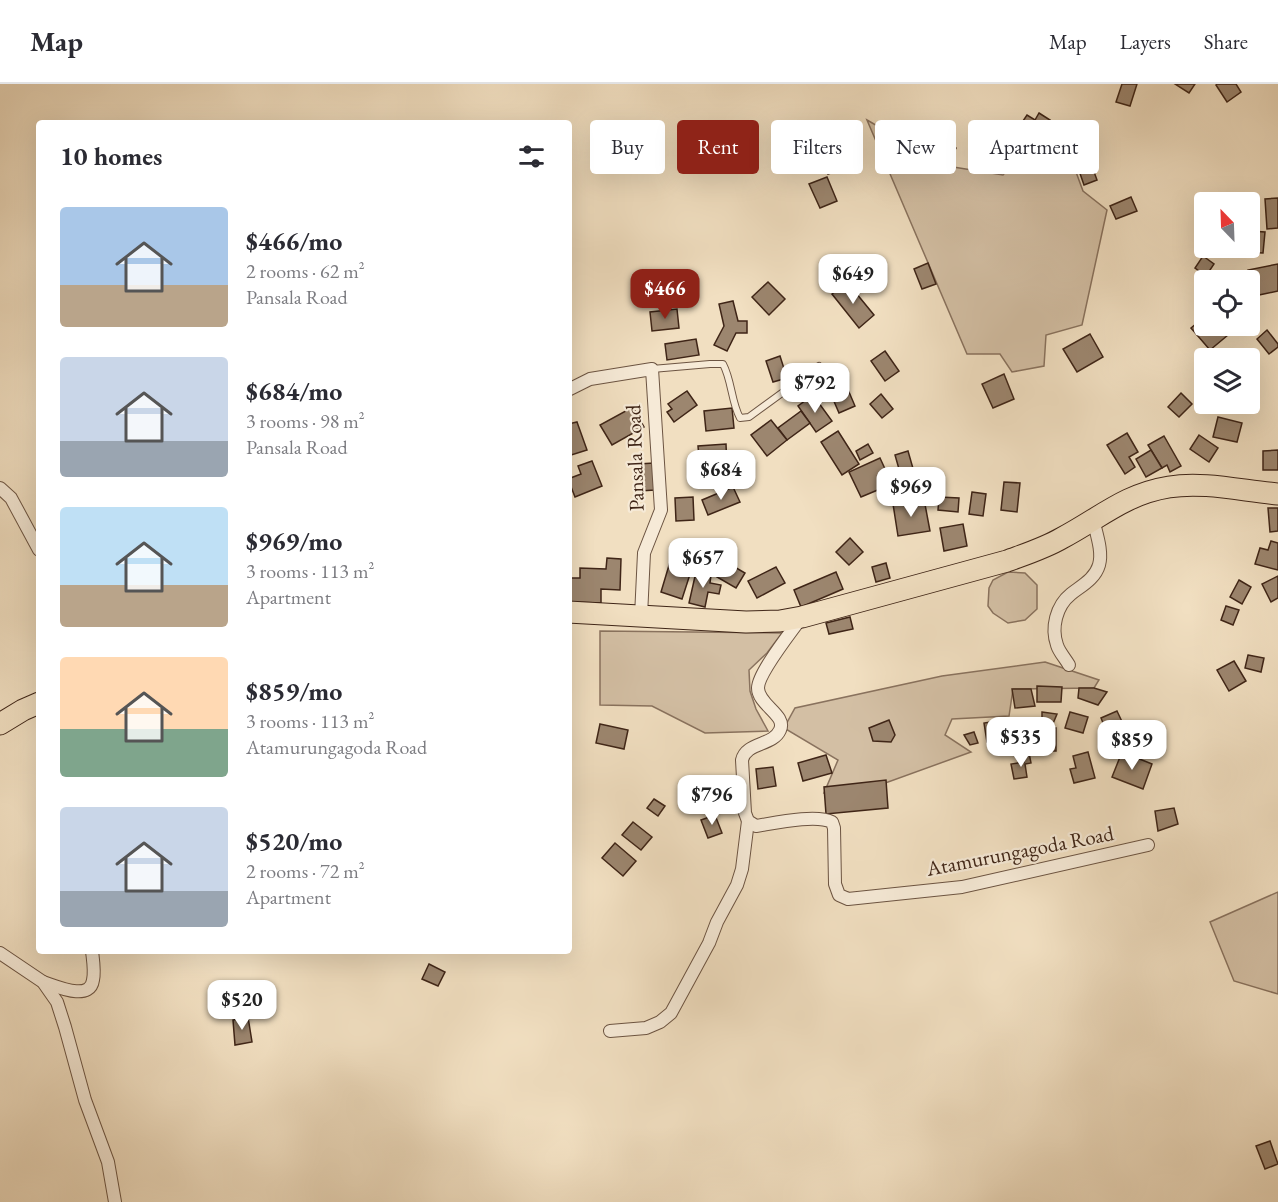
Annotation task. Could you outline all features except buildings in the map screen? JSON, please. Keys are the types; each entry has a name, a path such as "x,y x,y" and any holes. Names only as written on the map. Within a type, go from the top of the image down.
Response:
{"highway":[{"path":"572,612 746,622 780,621 1013,559 1064,538 1140,493 1168,487 1196,485 1278,494"},
{"path":"0,724 36,704"}],"street":[{"path":"572,388 591,379 652,369"},
{"name":"Pansala Road","path":"641,616 644,553 661,510 652,369"},
{"path":"0,488 11,498 36,544"},
{"path":"1069,665 1057,647 1054,635 1055,623 1059,608 1070,595 1092,577 1099,565 1099,550 1093,519"},
{"path":"610,1030 646,1028 660,1022 671,1013 737,885 748,821 745,813 742,760 747,751 771,739 781,728 781,722 777,716 762,701 757,686 765,669 802,617"},
{"name":"Atamurungagoda Road","path":"748,821 756,826 801,819 826,819 832,822 836,884 839,895 848,899 962,887 1148,845"},
{"path":"0,954 43,982 77,992 85,992 91,987 93,980 92,954"},
{"path":"43,982 57,1002 85,1100 108,1162 115,1202"}],"lane":[{"path":"652,369 723,364 740,418 748,417 819,366"}],"shaded area":[{"path":"867,120 875,125 875,139"},
{"path":"956,167 968,169 968,174 1077,174 1083,191 1107,210 1082,325 1046,335 1044,366 1012,372 1000,354 967,354 890,174 956,174"},
{"path":"1008,572 1025,573 1037,585 1037,609 1025,620 1008,623 993,613 988,606 989,588 993,580"},
{"path":"600,631 782,633 767,653 749,670 750,691 756,709 768,731 705,733 652,706 600,705"},
{"path":"1045,662 1099,680 1094,688 1013,689 1009,716 952,719 945,735 971,752 866,790 824,793 838,760 784,728 795,708 942,676"},
{"path":"1278,892 1278,994 1234,981 1210,922"}]}
